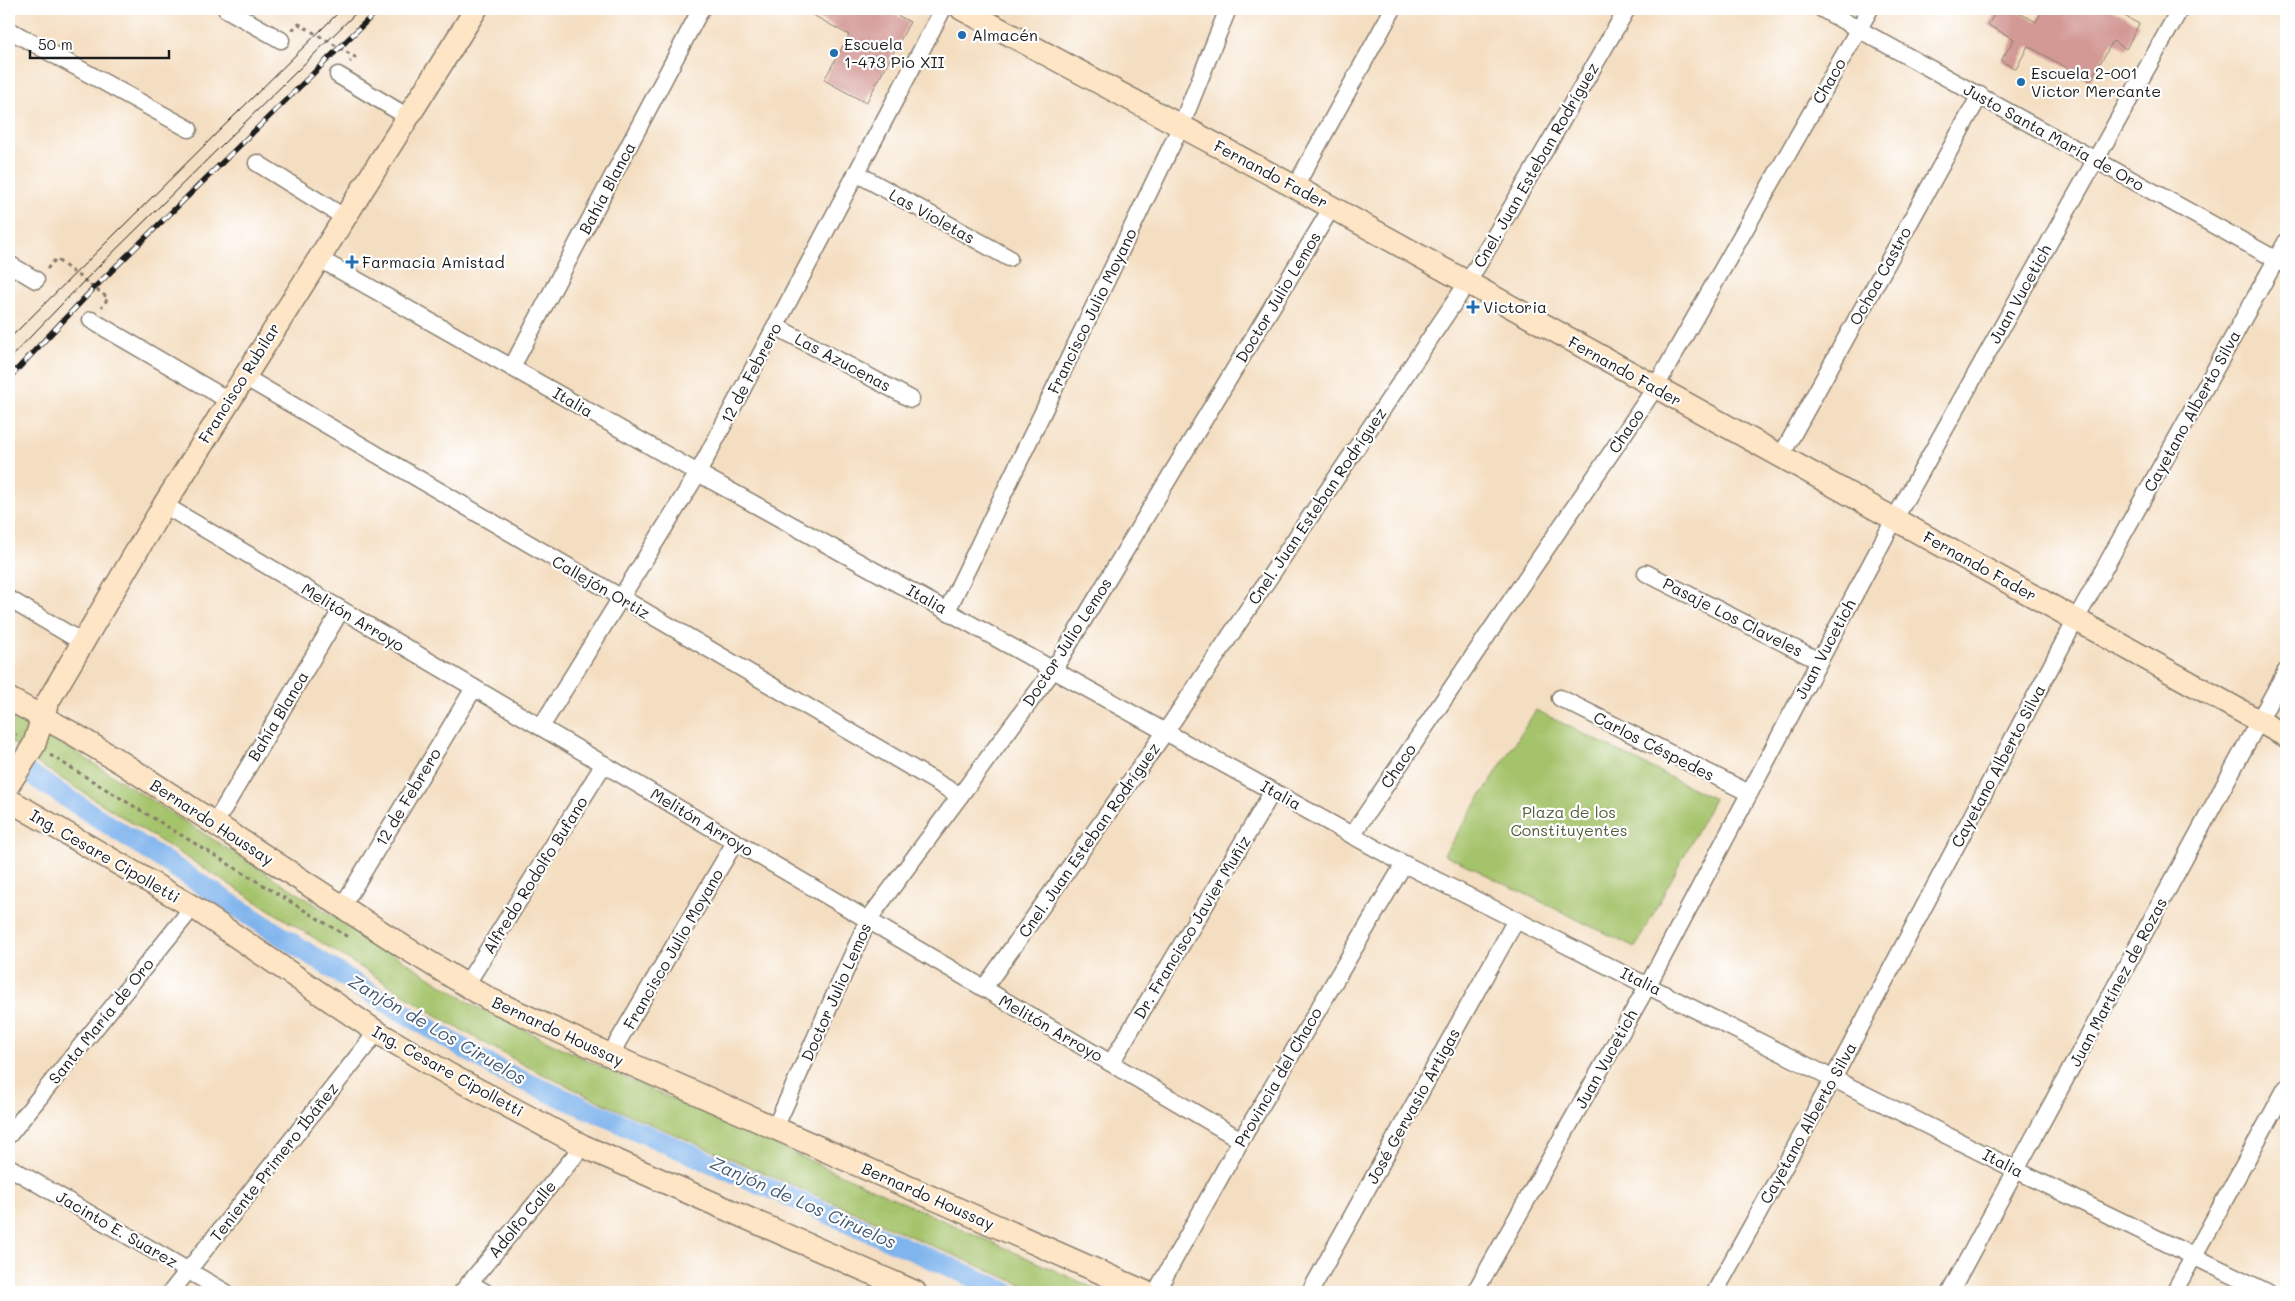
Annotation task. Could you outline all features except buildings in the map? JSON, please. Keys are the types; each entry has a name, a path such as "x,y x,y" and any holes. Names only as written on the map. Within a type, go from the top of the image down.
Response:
{"street":[{"path":"226,9 281,40"},
{"name":"Francisco Rubilar","path":"14,776 34,745 47,703 164,505 243,376 476,9"},
{"name":"Bahía Blanca","path":"512,367 701,9"},
{"name":"12 de Febrero","path":"541,727 698,474 943,9"},
{"name":"Fernando Fader","path":"962,9 1332,207 1655,388 2286,736"},
{"name":"Francisco Julio Moyano","path":"947,610 1181,126 1228,9"},
{"path":"1295,187 1393,9"},
{"name":"Cnel. Juan Esteban Rodríguez","path":"984,988 1166,731 1468,282 1627,9"},
{"name":"Justo Santa María de Oro","path":"1822,9 2282,262"},
{"name":"Chaco","path":"1352,835 1655,388 1870,9"},
{"name":"Juan Vucetich","path":"1475,1292 1648,985 1894,520 2180,9"},
{"path":"9,30 189,129"},
{"path":"338,75 408,117"},
{"name":"Ochoa Castro","path":"1781,456 1980,95"},
{"path":"257,163 344,217"},
{"name":"Las Violetas","path":"856,174 1009,258"},
{"name":"Doctor Julio Lemos","path":"775,1128 868,920 1054,669 1332,207"},
{"name":"Cayetano Alberto Silva","path":"1715,1292 1834,1077 2076,619 2282,262 2286,242"},
{"name":"Italia","path":"318,258 698,474 1404,864 1834,1077 2016,1170 2267,1292"},
{"path":"9,264 36,280"},
{"path":"91,320 228,400"},
{"name":"Las Azucenas","path":"776,326 911,399"},
{"name":"Callejón Ortiz","path":"243,376 960,796"},
{"name":"Melitón Arroyo","path":"164,505 1241,1140"},
{"name":"Pasaje Los Claveles","path":"1646,573 1819,661"},
{"path":"9,599 82,642"},
{"name":"Bahía Blanca","path":"215,823 342,610"},
{"name":"Juan Martínez de Rozas","path":"1950,1292 2286,671"},
{"name":"12 de Febrero","path":"342,907 474,688"},
{"name":"Carlos Céspedes","path":"1560,698 1749,793"},
{"name":"Bernardo Houssay","path":"9,699 96,747 342,907 497,1003 1145,1292"},
{"name":"Alfredo Rodolfo Bufano","path":"466,985 604,764"},
{"name":"Dr. Francisco Javier Muñiz","path":"1111,1063 1273,791"},
{"name":"Ing. Cesare Cipolletti","path":"9,800 193,907 377,1032 448,1074 583,1146 915,1292"},
{"name":"Francisco Julio Moyano","path":"610,1055 736,842"},
{"name":"Provincia del Chaco","path":"1156,1292 1241,1140 1404,864"},
{"name":"Santa María de Oro","path":"9,1135 193,907"},
{"name":"José Gervasio Artigas","path":"1310,1292 1516,920"},
{"name":"Teniente Primero Ibáñez","path":"171,1292 377,1032"},
{"path":"2174,1292 2286,1088"},
{"name":"Adolfo Calle","path":"466,1288 583,1146"},
{"name":"Jacinto E. Suarez","path":"9,1167 225,1292"},
{"path":"466,1288 485,1292"}],"path":[{"path":"281,40 299,24 355,57 338,75"},
{"path":"36,280 56,259 108,298 91,320"}],"green space":[{"name":"Plaza de los Constituyentes","path":"1536,710 1714,799 1635,948 1444,854"},
{"path":"9,714 66,746 477,1007 610,1071 1103,1292 1039,1292 607,1105 528,1067 449,1023 40,765 9,740"}],"waterway":[{"name":"Zanjón de Los Ciruelos","path":"33,776 362,988 503,1072 1007,1292"}],"tram line":[{"path":"9,339 342,9"},
{"path":"9,359 84,281 360,9"}],"railway":[{"path":"9,378 94,288 379,9"}],"place":[{"name":"Almacén","path":"962,35"},
{"name":"Escuela 1-473 Pio XII","path":"834,53"},
{"name":"Escuela 2-001 Victor Mercante","path":"2021,82"},
{"name":"Farmacia Amistad","path":"352,262"},
{"name":"Victoria","path":"1473,307"}]}
